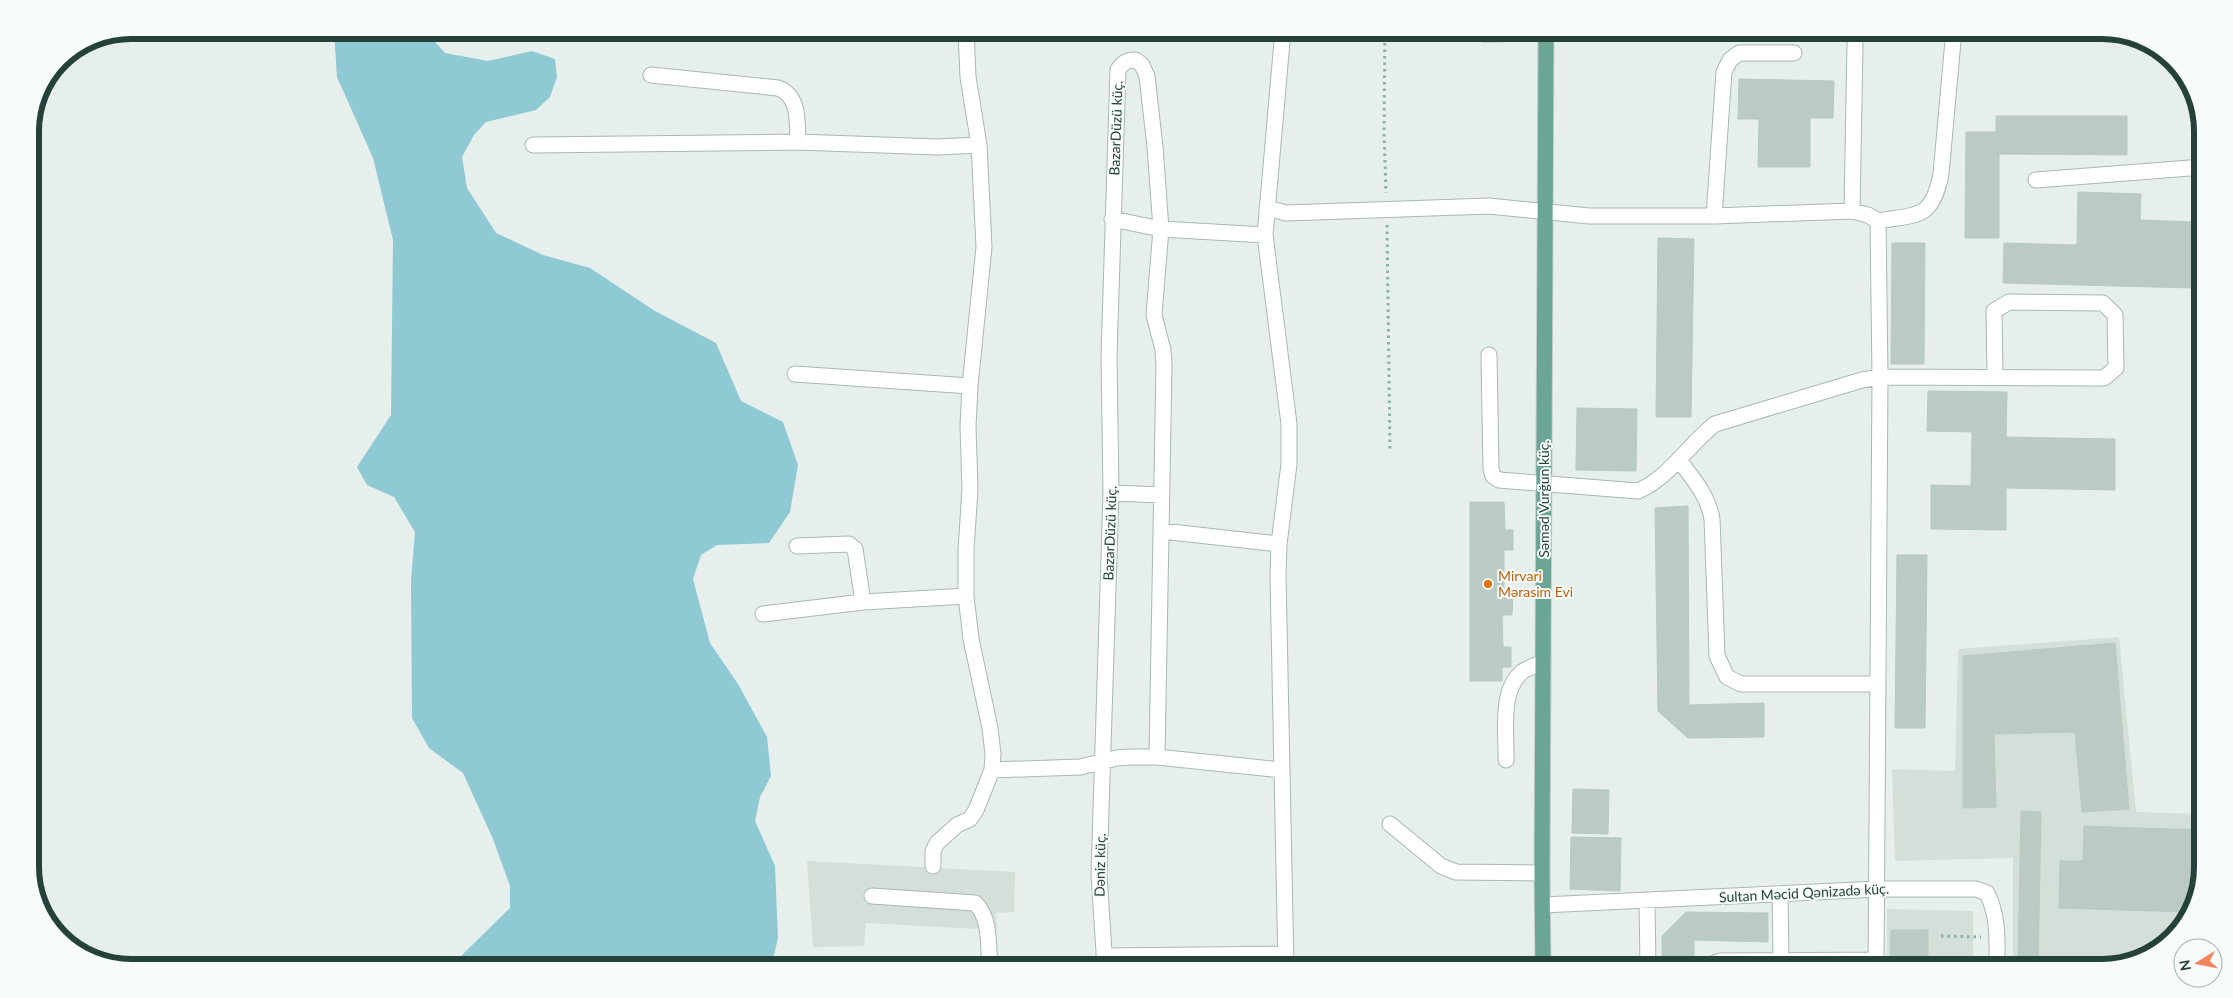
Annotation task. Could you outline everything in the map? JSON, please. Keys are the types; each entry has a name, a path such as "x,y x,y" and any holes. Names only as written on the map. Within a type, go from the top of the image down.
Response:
{"main road":[{"name":"Səməd Vurğun küç.","path":"1543,959 1546,39"}],"street":[{"path":"934,866 933,851 937,843 958,825 970,819 976,810 992,770 993,754 990,728 971,639 966,596 970,386 984,247 979,145 968,78 966,39"},
{"path":"1282,39 1265,235 1289,424 1289,464 1279,544 1278,575 1285,959"},
{"path":"1267,208 1286,213 1489,206 1589,216 1714,216 1852,211 1868,215 1878,221 1918,214 1928,208 1937,194 1941,174 1953,39"},
{"path":"1852,211 1855,44"},
{"path":"1714,216 1724,72 1730,60 1739,53 1794,53"},
{"name":"BazarDüzü küç.","path":"1103,762 1111,493 1109,356 1112,219 1118,70 1122,63 1128,60 1136,60 1142,65 1146,76 1155,147 1161,229 1154,315 1163,350 1164,365 1157,758"},
{"path":"651,75 778,88 786,91 792,97 795,107 798,142"},
{"path":"533,145 798,142 938,147 979,145"},
{"path":"2036,180 2194,169"},
{"path":"1112,219 1161,229 1265,235"},
{"path":"1876,959 1880,377 1878,221"},
{"path":"1490,355 1490,469 1493,476 1499,480 1544,485 1638,491 1652,485 1679,460 1704,432 1716,424 1769,407 1880,377 1994,376 2104,378 2116,368 2115,315 2103,303 2009,302 1994,311 1994,376"},
{"path":"795,374 970,386"},
{"path":"1679,460 1705,495 1710,505 1718,656 1727,677 1741,684 1877,684"},
{"path":"1111,493 1162,494"},
{"path":"1162,531 1279,544"},
{"path":"797,546 849,544 856,549 863,602"},
{"path":"763,614 863,602 966,596"},
{"path":"1506,760 1508,699 1514,683 1522,672 1543,662"},
{"path":"992,770 1080,768 1130,757 1282,770"},
{"name":"Dəniz küç.","path":"1103,762 1099,874 1104,959"},
{"path":"1390,824 1441,866 1456,872 1542,873"},
{"name":"Sultan Məcid Qənizadə küç.","path":"1543,905 1878,889 1976,889 1987,893 1993,905 1997,938 1997,959"},
{"path":"1780,894 1781,959"},
{"path":"872,896 975,904 983,910 989,959"},
{"path":"1648,901 1648,959"}],"path":[{"path":"1385,39 1384,130 1390,452"},
{"path":"1941,936 1997,938"}],"shaded area":[{"path":"2119,637 2136,812 2194,814 2194,873 2189,897 2175,923 2153,944 2132,954 2114,958 2013,959 2013,858 1895,861 1892,769 1955,771 1958,649"},
{"path":"807,861 1015,872 1014,912 996,913 997,930 866,923 864,946 813,947"},
{"path":"1887,909 1973,911 1973,959 1887,959"}],"water":[{"path":"335,39 432,39 445,53 488,61 532,51 555,59 557,77 550,97 536,110 486,122 474,135 462,157 467,188 496,233 543,255 590,268 655,311 716,343 741,401 783,422 798,465 790,512 769,543 717,545 701,555 693,579 710,643 738,684 767,737 771,776 760,797 755,821 775,866 778,938 773,959 459,959 510,908 510,886 493,839 463,773 429,748 412,718 411,580 415,532 394,497 367,485 357,467 391,415 393,240 373,158 337,77"}],"building":[{"path":"1482,39 1503,39 1503,42 1482,42"},
{"path":"1739,79 1834,81 1833,118 1810,118 1810,167 1758,167 1759,119 1738,119"},
{"path":"1996,116 2127,116 2127,155 1999,154 1999,238 1965,238 1966,132 1996,132"},
{"path":"2078,192 2141,194 2140,220 2194,222 2192,288 2003,283 2004,243 2077,245"},
{"path":"1658,238 1694,239 1691,417 1656,417"},
{"path":"1892,243 1925,243 1924,364 1891,364"},
{"path":"1928,391 2007,392 2006,437 2115,439 2115,490 2006,488 2006,530 1931,529 1931,485 1971,486 1972,432 1927,431"},
{"path":"1577,408 1637,409 1636,471 1576,470"},
{"path":"1470,502 1504,502 1505,530 1513,530 1513,550 1504,550 1504,594 1513,594 1512,615 1502,615 1503,647 1511,647 1511,667 1502,667 1502,681 1470,681"},
{"path":"1688,506 1689,705 1764,703 1764,737 1688,738 1658,711 1655,508"},
{"path":"1897,555 1927,555 1925,728 1895,728"},
{"path":"2115,643 2129,809 2082,812 2075,732 1994,734 1996,807 1963,808 1963,656"},
{"path":"1573,789 1609,790 1608,834 1572,833"},
{"path":"2021,811 2041,812 2038,959 2018,959"},
{"path":"2084,826 2194,830 2194,873 2189,897 2183,912 2059,908 2060,861 2083,861"},
{"path":"1571,837 1621,838 1620,891 1570,889"},
{"path":"1686,912 1768,913 1768,942 1694,940 1694,959 1662,959 1662,936"},
{"path":"1891,930 1928,930 1928,959 1890,959"}],"place":[{"name":"Mirvari Mərasim Evi","path":"1488,584"}]}
